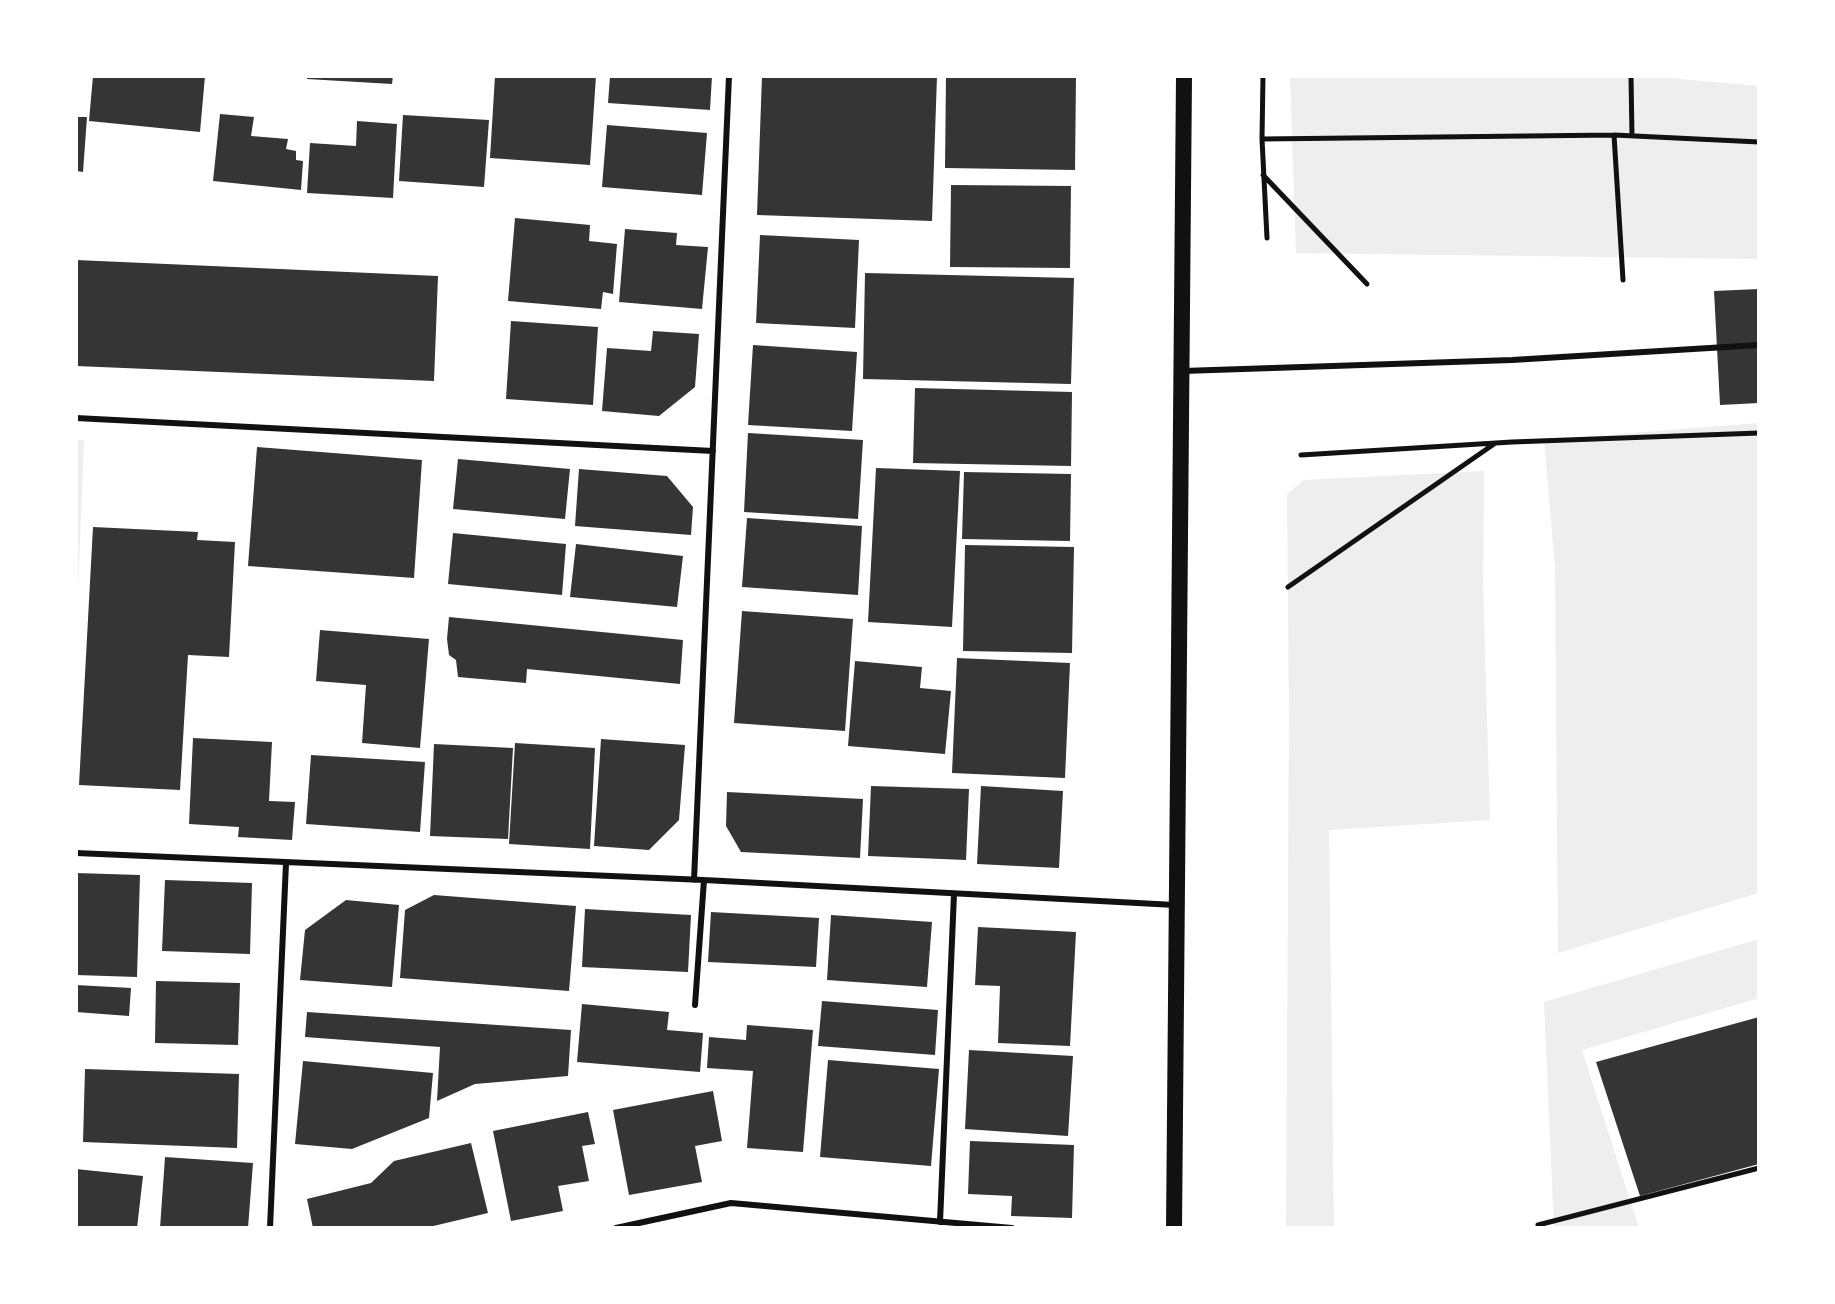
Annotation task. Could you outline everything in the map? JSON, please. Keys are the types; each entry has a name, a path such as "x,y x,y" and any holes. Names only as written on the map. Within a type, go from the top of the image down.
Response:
{"main road":[{"path":"1174,1228 1184,76"}],"lane":[{"path":"694,880 729,76"},
{"path":"1180,371 1512,360 1759,345"},
{"path":"76,418 713,451"},
{"path":"76,853 704,880 1178,905"},
{"path":"270,1228 286,863"},
{"path":"695,1005 704,880"},
{"path":"940,1222 954,894"},
{"path":"616,1228 731,1203 1012,1228"}],"path":[{"path":"1263,76 1262,139 1267,238"},
{"path":"1631,76 1632,136"},
{"path":"1262,139 1614,135 1759,142"},
{"path":"1614,135 1623,280"},
{"path":"1263,175 1367,284"},
{"path":"1301,455 1495,443 1759,433"},
{"path":"1288,587 1495,443"},
{"path":"1538,1225 1759,1168"}],"shaded area":[{"path":"1290,76 1646,76 1759,86 1759,259 1296,253"},
{"path":"1759,423 1759,893 1558,953 1555,567 1544,440"},
{"path":"76,440 84,440 76,641"},
{"path":"1484,471 1483,583 1490,820 1329,830 1334,1228 1286,1228 1287,494 1304,480"},
{"path":"1759,939 1759,998 1582,1050 1639,1228 1554,1228 1544,1002"}],"building":[{"path":"93,76 205,76 200,132 89,121"},
{"path":"307,76 393,76 392,84 307,79"},
{"path":"495,76 596,76 590,165 490,158"},
{"path":"610,76 712,76 710,110 608,103"},
{"path":"762,76 937,76 932,221 757,215"},
{"path":"946,76 1076,76 1075,170 945,168"},
{"path":"220,114 254,117 251,136 288,139 286,149 296,151 296,160 303,161 301,190 213,181"},
{"path":"403,115 489,120 484,187 399,181"},
{"path":"76,117 87,117 83,172 76,171"},
{"path":"357,121 397,124 393,198 307,193 310,143 356,146"},
{"path":"607,125 707,133 702,195 602,187"},
{"path":"951,185 1071,186 1070,268 950,267"},
{"path":"515,218 590,225 589,241 617,244 613,294 603,292 601,309 508,301"},
{"path":"625,229 677,233 676,245 708,247 702,309 619,302"},
{"path":"760,235 859,240 855,328 756,323"},
{"path":"76,260 438,276 434,381 76,366"},
{"path":"865,273 1074,278 1071,384 863,379"},
{"path":"1759,289 1759,403 1720,405 1714,291"},
{"path":"511,321 598,327 593,405 506,399"},
{"path":"653,331 699,334 695,387 659,416 602,411 607,348 651,351"},
{"path":"753,345 857,352 852,431 748,425"},
{"path":"915,388 1072,392 1071,466 913,463"},
{"path":"748,433 863,440 858,519 744,512"},
{"path":"257,447 422,460 414,578 248,566"},
{"path":"458,459 570,469 565,519 453,509"},
{"path":"876,468 960,471 952,627 868,622"},
{"path":"579,469 667,476 693,507 691,535 575,526"},
{"path":"964,472 1071,474 1070,541 962,539"},
{"path":"747,518 862,526 858,595 742,587"},
{"path":"93,527 198,532 197,540 235,542 229,657 188,655 180,790 79,785"},
{"path":"453,533 566,544 562,595 448,584"},
{"path":"576,544 683,556 677,607 570,597"},
{"path":"965,545 1074,547 1072,653 963,651"},
{"path":"742,611 853,619 845,731 734,723"},
{"path":"449,617 683,640 680,684 527,669 526,683 458,677 456,660 449,655"},
{"path":"320,630 429,639 420,748 362,743 366,685 316,681"},
{"path":"957,658 1070,663 1065,778 952,773"},
{"path":"855,661 922,667 920,688 951,691 945,754 848,746"},
{"path":"193,738 272,742 269,801 295,802 292,840 238,837 239,827 189,824"},
{"path":"601,739 685,745 679,820 649,850 594,846"},
{"path":"515,743 595,748 590,849 509,844"},
{"path":"434,744 513,748 508,839 430,836"},
{"path":"311,755 425,762 420,832 306,824"},
{"path":"871,786 969,789 966,860 868,856"},
{"path":"981,786 1063,791 1059,868 977,864"},
{"path":"727,792 863,799 860,858 741,852 726,826"},
{"path":"76,873 140,875 137,977 76,975"},
{"path":"165,880 252,883 250,954 162,951"},
{"path":"434,895 576,906 569,991 400,978 405,910"},
{"path":"346,900 399,905 392,987 300,980 305,930"},
{"path":"585,909 691,915 688,972 582,967"},
{"path":"711,912 819,918 816,967 708,962"},
{"path":"831,915 932,922 927,987 827,980"},
{"path":"978,927 1076,932 1070,1046 998,1043 1000,986 975,985"},
{"path":"156,981 240,983 238,1045 155,1043"},
{"path":"76,985 131,988 129,1016 76,1012"},
{"path":"822,1001 938,1010 935,1055 818,1046"},
{"path":"582,1004 669,1012 667,1030 703,1033 700,1072 577,1062"},
{"path":"307,1012 571,1030 568,1076 475,1084 437,1101 440,1047 305,1037"},
{"path":"1759,1017 1759,1164 1640,1196 1596,1062"},
{"path":"747,1025 813,1030 803,1152 747,1148 753,1071 707,1068 709,1037 746,1040"},
{"path":"969,1050 1073,1056 1068,1136 965,1129"},
{"path":"828,1060 939,1069 931,1166 820,1157"},
{"path":"303,1061 433,1073 429,1118 352,1149 295,1144"},
{"path":"85,1069 239,1074 237,1148 83,1142"},
{"path":"713,1091 722,1141 695,1146 702,1182 629,1195 613,1110"},
{"path":"588,1112 595,1144 582,1146 589,1181 558,1186 563,1211 511,1221 493,1131"},
{"path":"970,1141 1074,1145 1072,1218 1011,1216 1012,1196 968,1194"},
{"path":"471,1143 488,1213 425,1228 313,1228 307,1199 371,1183 394,1161"},
{"path":"165,1157 253,1163 248,1228 160,1228"},
{"path":"76,1169 143,1176 137,1228 76,1228"}]}
